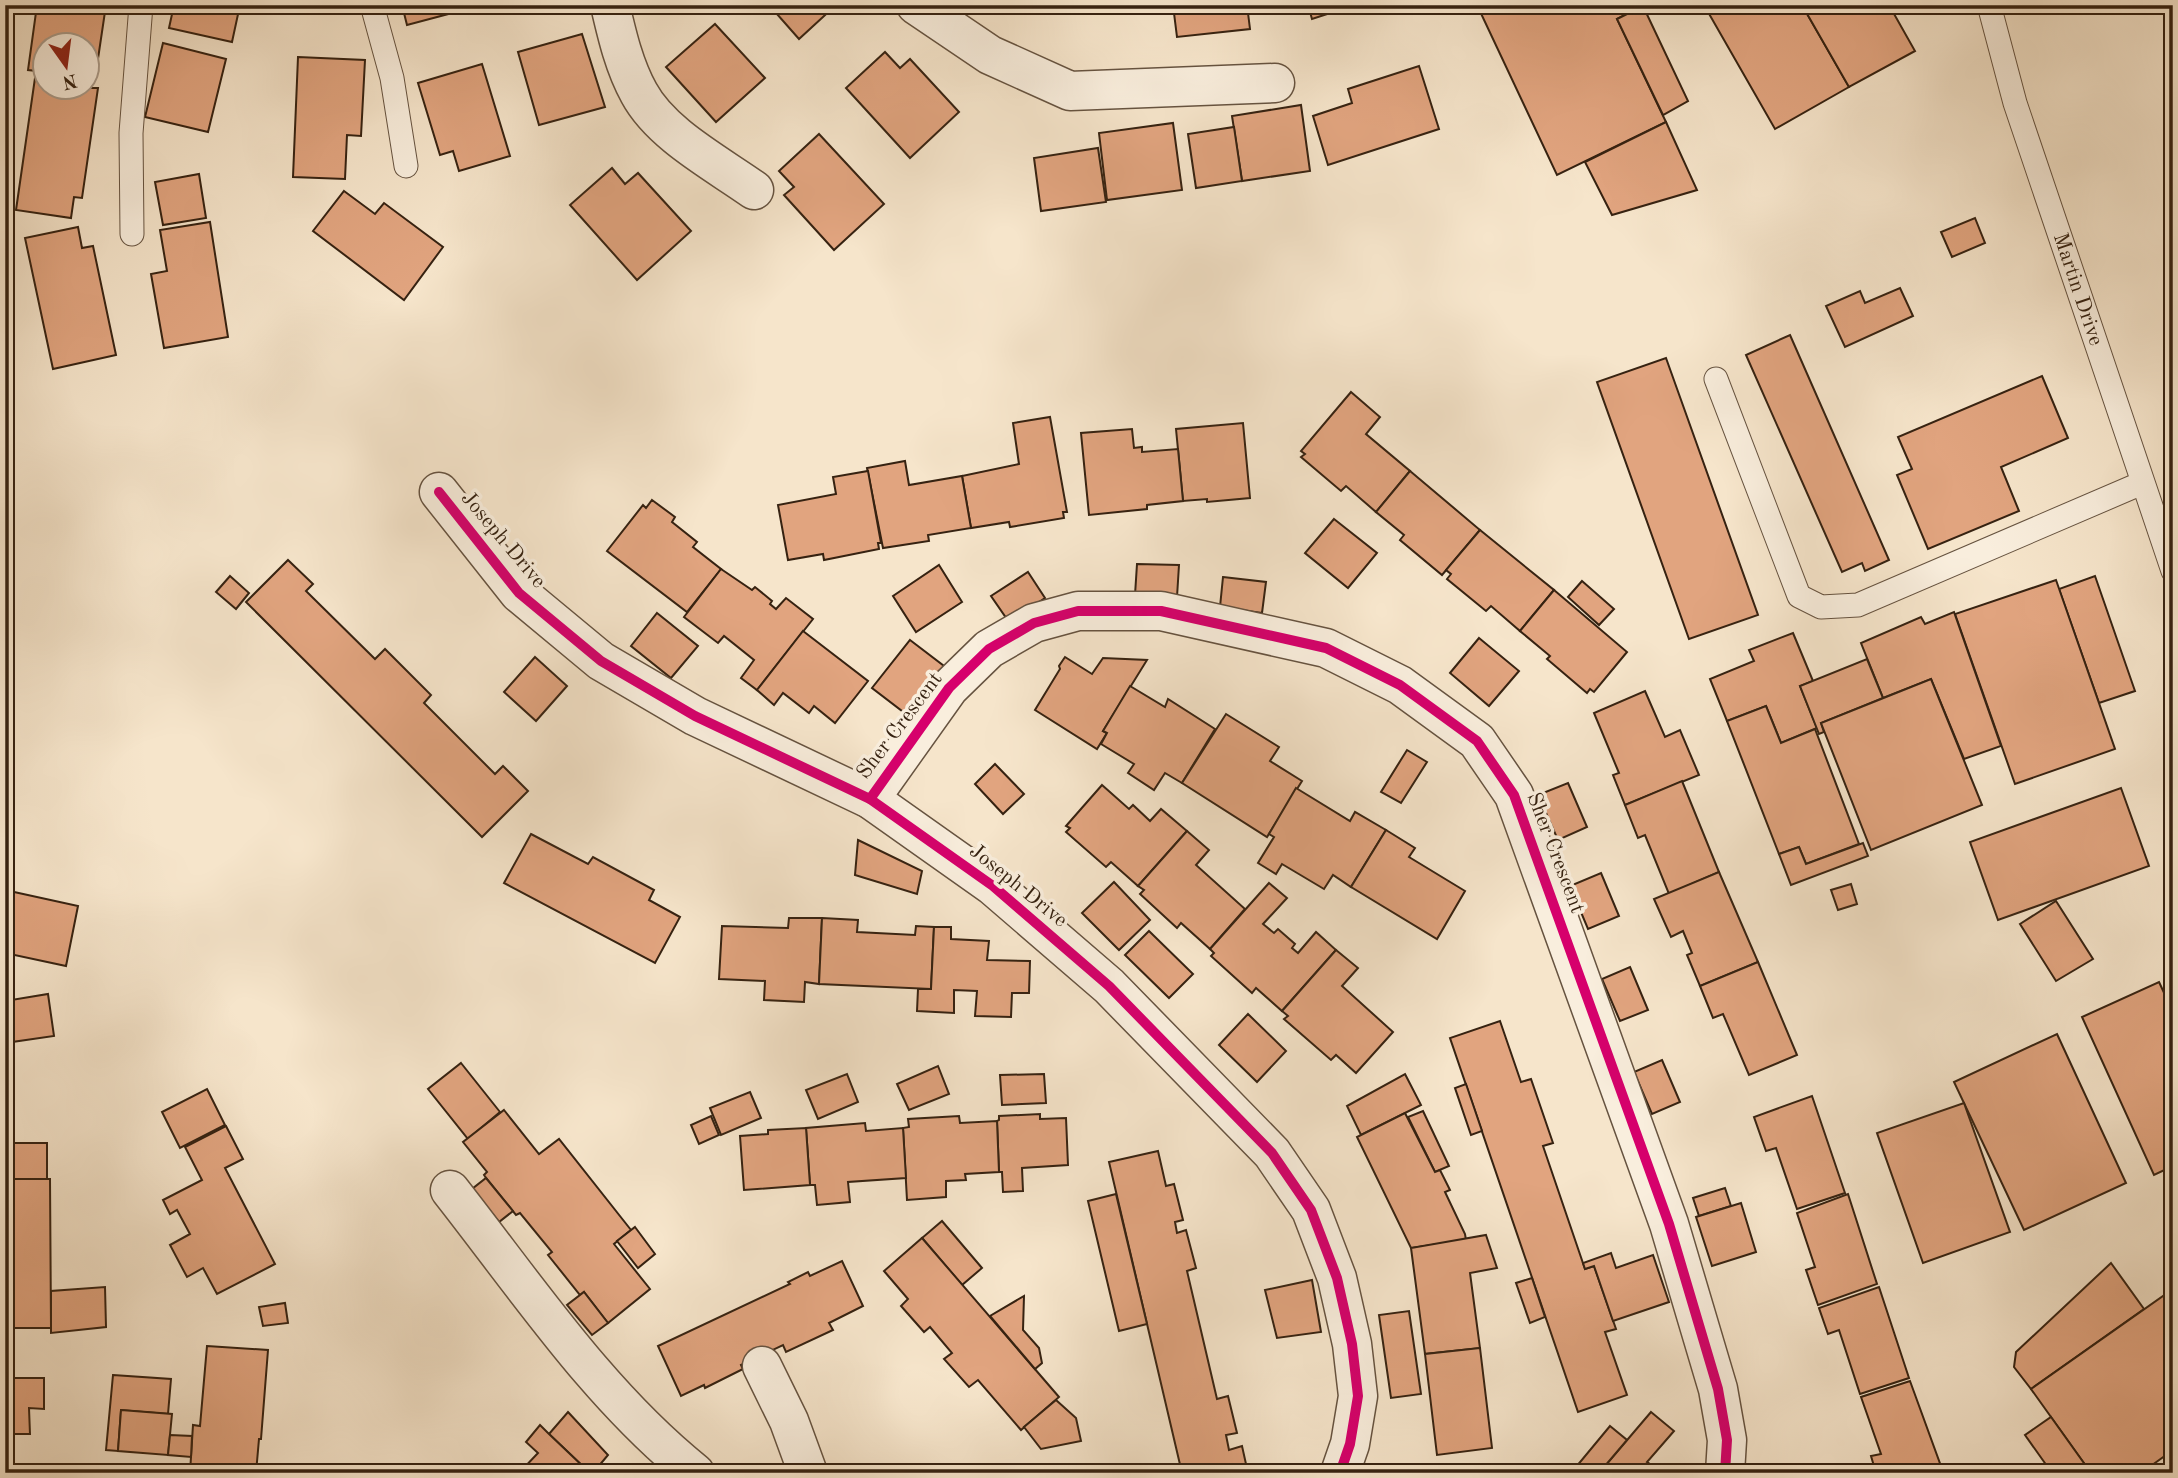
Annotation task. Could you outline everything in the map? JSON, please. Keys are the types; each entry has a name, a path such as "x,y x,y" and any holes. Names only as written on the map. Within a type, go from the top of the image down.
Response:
{"street":[{"path":"610,5 621,49 639,94 667,128 754,190"},
{"path":"916,5 990,55 1070,91 1275,83"},
{"name":"Joseph Drive","path":"439,492 519,593 601,661 695,716 870,799 993,886 1109,986 1272,1153 1311,1210 1337,1278 1352,1344 1358,1395 1350,1444 1340,1473"},
{"name":"Sher Crescent","path":"870,799 949,688 989,649 1034,623 1078,611 1161,611 1326,648 1400,685 1477,741 1514,795 1669,1224 1718,1389 1727,1440 1725,1473"},
{"path":"450,1190 615,1398 661,1445 695,1473"},
{"path":"762,1366 789,1421 808,1473"}],"lane":[{"path":"132,234 131,133 141,5"},
{"path":"372,5 392,78 406,166"},
{"name":"Martin Drive","path":"1989,5 2015,103 2173,571"},
{"path":"1716,379 1799,596 1821,607 1858,605 2142,482"}],"building":[{"path":"37,5 106,5 102,32 33,32"},
{"path":"174,5 240,5 232,42 169,28"},
{"path":"402,5 470,5 471,8 407,25"},
{"path":"769,5 836,5 799,39"},
{"path":"1173,5 1247,5 1250,29 1177,37"},
{"path":"1308,5 1355,5 1312,19"},
{"path":"1477,5 1644,5 1617,19 1666,122 1557,175"},
{"path":"1704,5 1802,5 1849,87 1775,129"},
{"path":"1802,5 1889,5 1915,51 1849,87"},
{"path":"1643,6 1688,101 1663,115 1617,19"},
{"path":"715,24 765,78 716,122 666,67"},
{"path":"582,34 605,107 539,125 518,52"},
{"path":"32,41 32,70 28,70"},
{"path":"163,43 226,59 208,132 145,117"},
{"path":"885,52 900,68 910,59 959,112 910,158 846,88"},
{"path":"298,57 365,60 361,136 347,135 345,179 293,177"},
{"path":"482,64 510,156 459,171 453,151 440,155 418,83"},
{"path":"1419,66 1439,129 1328,165 1313,116 1352,103 1348,89"},
{"path":"32,99 32,102 96,102 82,198 74,197 71,218 16,210"},
{"path":"1301,105 1310,171 1242,181 1232,116"},
{"path":"1666,122 1697,190 1612,215 1585,162"},
{"path":"1173,123 1182,190 1107,200 1099,133"},
{"path":"1234,127 1242,181 1196,188 1188,134"},
{"path":"819,134 884,204 834,250 784,195 794,187 779,171"},
{"path":"1098,148 1106,202 1041,211 1034,158"},
{"path":"612,168 625,184 638,173 691,231 637,280 570,205"},
{"path":"199,174 206,218 163,225 155,182"},
{"path":"344,191 375,214 384,203 443,247 404,300 313,231"},
{"path":"1975,218 1985,243 1952,257 1941,232"},
{"path":"210,222 228,337 164,348 151,274 167,271 160,230"},
{"path":"78,227 82,248 93,246 116,355 53,369 25,238"},
{"path":"1900,288 1913,316 1845,347 1826,306 1860,291 1865,303"},
{"path":"1790,335 1889,560 1865,571 1862,563 1842,572 1746,355"},
{"path":"1666,358 1758,615 1689,639 1597,382"},
{"path":"2042,376 2068,438 2001,467 2019,511 1928,549 1897,475 1912,469 1898,437"},
{"path":"1351,392 1380,417 1366,434 1410,471 1376,512 1346,486 1341,491 1301,457 1305,454 1301,451"},
{"path":"1050,417 1067,512 1063,512 1064,518 1010,527 1009,522 971,528 962,476 1019,464 1013,423"},
{"path":"1243,423 1250,498 1183,501 1176,429"},
{"path":"1132,429 1134,448 1142,447 1142,452 1178,449 1183,501 1147,505 1147,509 1089,515 1081,433"},
{"path":"905,461 909,485 962,476 971,528 928,535 929,541 883,548 867,468"},
{"path":"868,471 881,543 878,543 879,549 824,560 823,554 788,560 778,505 836,494 833,477"},
{"path":"1410,471 1480,530 1442,575 1400,540 1404,535 1376,512"},
{"path":"652,500 675,517 672,522 697,542 693,547 721,569 687,612 607,551 643,505 646,508"},
{"path":"1334,519 1377,553 1348,588 1305,553"},
{"path":"1480,530 1554,590 1520,631 1491,606 1486,611 1447,579 1451,574 1446,570"},
{"path":"288,560 313,584 306,591 375,659 385,649 431,695 424,703 495,774 503,766 528,791 482,837 246,602"},
{"path":"1137,564 1179,565 1177,597 1135,595"},
{"path":"939,565 962,602 916,632 893,596"},
{"path":"721,569 752,590 755,587 772,601 770,604 776,609 786,598 813,619 757,690 741,678 754,660 724,636 718,643 684,617"},
{"path":"1028,572 1045,598 1009,622 991,596"},
{"path":"230,576 249,593 236,609 216,592"},
{"path":"2095,576 2135,691 2099,703 2059,589"},
{"path":"1223,577 1266,582 1262,613 1220,607"},
{"path":"2056,580 2115,749 2015,784 1955,614"},
{"path":"1582,581 1614,609 1599,625 1568,597"},
{"path":"1554,590 1627,652 1594,692 1590,689 1587,693 1547,659 1550,656 1520,631"},
{"path":"1954,612 2001,746 1964,759 1931,679 1883,698 1861,643 1921,617 1925,624"},
{"path":"657,613 698,646 671,678 631,646"},
{"path":"803,631 868,681 835,723 814,706 809,713 783,693 774,705 757,690"},
{"path":"1793,633 1813,681 1800,686 1817,728 1781,743 1766,706 1727,721 1710,679 1754,661 1749,650"},
{"path":"1479,638 1519,671 1489,706 1450,673"},
{"path":"910,640 944,666 906,714 872,688"},
{"path":"535,657 567,686 536,721 504,692"},
{"path":"1065,657 1092,674 1103,658 1147,660 1103,731 1107,733 1097,749 1035,710"},
{"path":"1867,659 1883,698 1821,723 1824,732 1819,734 1800,686"},
{"path":"1931,679 1982,805 1871,850 1821,723"},
{"path":"1130,686 1165,707 1168,699 1215,729 1182,783 1165,773 1154,790 1128,773 1134,764 1101,744 1107,733 1103,731"},
{"path":"1645,691 1665,737 1680,730 1699,775 1625,805 1613,775 1619,773 1594,713"},
{"path":"1766,706 1781,743 1815,729 1859,844 1806,864 1799,847 1779,854 1727,721"},
{"path":"1226,714 1279,747 1270,761 1302,781 1267,837 1182,783"},
{"path":"1407,750 1427,762 1401,803 1381,792"},
{"path":"995,764 1024,794 1003,814 975,784"},
{"path":"1682,781 1719,872 1669,894 1645,835 1638,838 1625,805"},
{"path":"1568,783 1587,827 1558,840 1538,795"},
{"path":"1102,785 1129,809 1133,805 1150,821 1161,809 1187,831 1138,886 1111,862 1106,867 1066,832 1070,828 1066,826"},
{"path":"1296,788 1350,821 1355,812 1386,830 1351,887 1333,875 1324,889 1282,864 1276,874 1258,863 1274,837 1269,834"},
{"path":"2121,788 2149,866 1998,920 1970,842"},
{"path":"1386,830 1415,848 1409,857 1465,891 1437,939 1351,887"},
{"path":"1187,831 1209,850 1196,865 1245,909 1210,949 1181,923 1177,928 1140,894 1144,890 1138,886"},
{"path":"531,834 588,864 593,857 654,890 649,900 680,917 655,963 504,883"},
{"path":"858,840 922,871 917,894 855,875"},
{"path":"1863,843 1868,856 1791,885 1779,854 1799,847 1806,864"},
{"path":"1719,872 1758,962 1700,986 1687,955 1692,953 1683,931 1671,937 1654,899"},
{"path":"1601,873 1619,916 1588,929 1570,886"},
{"path":"1114,882 1150,920 1119,950 1082,913"},
{"path":"1269,883 1287,898 1263,924 1274,933 1278,929 1295,944 1292,948 1298,953 1316,932 1336,950 1282,1011 1256,988 1252,993 1211,956 1214,953 1210,949"},
{"path":"1851,884 1857,904 1838,910 1831,890"},
{"path":"5,890 78,906 66,966 5,953"},
{"path":"2056,901 2093,959 2056,981 2020,924"},
{"path":"789,918 822,918 819,984 805,982 804,1002 764,1000 765,981 719,979 722,926 788,928"},
{"path":"822,918 858,920 857,932 915,935 916,926 934,927 931,989 819,984"},
{"path":"934,927 951,927 951,939 989,941 987,960 1030,961 1029,993 1012,993 1011,1017 975,1016 977,991 954,990 954,1013 917,1011 918,989 931,989"},
{"path":"1149,931 1193,974 1169,998 1125,955"},
{"path":"1336,950 1358,968 1342,986 1393,1032 1356,1073 1336,1055 1331,1060 1284,1019 1288,1016 1282,1011"},
{"path":"1758,962 1797,1055 1749,1075 1723,1014 1713,1018 1700,986"},
{"path":"1630,967 1648,1010 1620,1021 1602,979"},
{"path":"2159,982 2173,1012 2173,1166 2154,1175 2082,1017"},
{"path":"48,994 54,1036 5,1043 5,1001"},
{"path":"1248,1014 1286,1051 1257,1082 1219,1045"},
{"path":"1500,1021 1521,1082 1531,1079 1553,1143 1543,1146 1585,1269 1594,1266 1616,1329 1605,1332 1627,1395 1578,1412 1450,1038"},
{"path":"2057,1034 2126,1183 2024,1230 1954,1082"},
{"path":"1662,1060 1680,1102 1652,1114 1634,1072"},
{"path":"461,1063 500,1112 468,1139 428,1089"},
{"path":"938,1066 949,1094 909,1110 897,1084"},
{"path":"847,1074 858,1102 818,1119 806,1090"},
{"path":"1044,1074 1046,1103 1002,1105 1000,1075"},
{"path":"1405,1074 1421,1105 1361,1135 1347,1106"},
{"path":"1466,1084 1482,1131 1471,1135 1455,1088"},
{"path":"207,1089 225,1125 180,1148 162,1112"},
{"path":"750,1092 761,1118 721,1135 710,1108"},
{"path":"1812,1096 1845,1193 1797,1209 1776,1148 1766,1151 1754,1117"},
{"path":"1964,1103 2010,1232 1923,1263 1877,1133"},
{"path":"504,1110 539,1154 559,1139 631,1230 614,1244 650,1289 608,1323 584,1292 580,1295 548,1255 552,1252 520,1213 516,1215 486,1178 484,1175 487,1172 463,1142"},
{"path":"1423,1111 1449,1166 1435,1172 1408,1117"},
{"path":"1405,1113 1435,1172 1440,1170 1450,1190 1445,1192 1466,1240 1411,1248 1357,1137"},
{"path":"1040,1114 1040,1119 1066,1118 1068,1165 1022,1168 1023,1191 1003,1192 1002,1172 999,1172 999,1116"},
{"path":"711,1116 719,1135 699,1144 691,1125"},
{"path":"959,1116 960,1123 997,1121 999,1172 965,1174 966,1180 946,1181 946,1197 907,1200 903,1128 909,1127 908,1119"},
{"path":"865,1123 866,1131 903,1128 906,1178 848,1182 850,1202 817,1205 815,1185 810,1185 806,1128"},
{"path":"226,1126 243,1159 225,1168 275,1264 217,1294 203,1268 187,1277 170,1245 190,1234 177,1210 170,1214 163,1200 202,1180 185,1147"},
{"path":"806,1128 810,1185 744,1190 740,1136 768,1134 768,1130"},
{"path":"5,1143 47,1143 47,1179 5,1179"},
{"path":"1158,1151 1166,1186 1174,1184 1183,1220 1175,1222 1177,1233 1186,1230 1196,1268 1187,1271 1217,1399 1228,1396 1237,1433 1226,1435 1229,1450 1242,1446 1248,1473 1182,1473 1109,1162"},
{"path":"486,1178 513,1211 499,1222 472,1189"},
{"path":"5,1179 50,1179 51,1328 5,1328"},
{"path":"1725,1188 1731,1206 1699,1216 1693,1198"},
{"path":"1116,1194 1147,1324 1119,1331 1088,1201"},
{"path":"1848,1194 1877,1284 1818,1305 1806,1270 1815,1267 1797,1213"},
{"path":"1741,1203 1756,1252 1712,1266 1696,1217"},
{"path":"942,1221 982,1268 962,1285 922,1238"},
{"path":"635,1227 655,1254 638,1268 617,1241"},
{"path":"1486,1235 1497,1268 1470,1273 1480,1348 1425,1354 1411,1248"},
{"path":"922,1238 1059,1397 1021,1430 978,1380 969,1387 944,1359 952,1353 930,1327 924,1332 901,1306 908,1299 884,1271"},
{"path":"1611,1253 1616,1268 1653,1255 1669,1302 1613,1321 1594,1266 1585,1269 1583,1263"},
{"path":"842,1261 863,1306 829,1323 833,1330 786,1352 783,1345 741,1365 743,1369 705,1388 704,1385 681,1396 658,1346 790,1284 788,1282 808,1272 810,1276"},
{"path":"2111,1263 2144,1309 2031,1389 2014,1367 2016,1352"},
{"path":"1532,1278 1545,1317 1530,1323 1516,1283"},
{"path":"1312,1280 1321,1332 1277,1338 1265,1290"},
{"path":"105,1287 106,1327 51,1333 51,1291"},
{"path":"1879,1287 1909,1378 1860,1394 1839,1330 1828,1334 1819,1308"},
{"path":"2173,1289 2173,1450 2141,1473 2091,1473 2031,1389"},
{"path":"584,1292 608,1323 592,1335 567,1305"},
{"path":"1024,1296 1023,1330 1039,1348 1042,1363 1035,1369 990,1316"},
{"path":"285,1303 288,1323 263,1326 259,1307"},
{"path":"1409,1311 1421,1394 1391,1398 1379,1315"},
{"path":"207,1346 268,1350 256,1473 190,1473 193,1425 200,1426"},
{"path":"1480,1348 1492,1448 1437,1455 1425,1354"},
{"path":"113,1375 171,1379 168,1414 121,1410 118,1451 106,1450"},
{"path":"5,1378 44,1378 44,1409 29,1408 30,1434 5,1434"},
{"path":"1910,1381 1942,1469 1931,1473 1876,1473 1871,1456 1881,1454 1861,1397"},
{"path":"1056,1400 1076,1418 1081,1441 1041,1449 1024,1427"},
{"path":"121,1410 172,1414 168,1455 118,1451"},
{"path":"568,1412 608,1455 593,1473 549,1434"},
{"path":"1651,1412 1674,1431 1647,1462 1664,1473 1599,1473"},
{"path":"2051,1417 2091,1473 2052,1473 2025,1435"},
{"path":"540,1425 590,1473 519,1473 538,1453 526,1442"},
{"path":"1610,1426 1627,1440 1599,1473 1571,1473"},
{"path":"170,1435 192,1436 191,1457 168,1455"}],"cycle path":[{"path":"439,492 519,593 601,661 695,716 870,799 993,886 1109,986 1272,1153 1311,1210 1337,1278 1352,1344 1358,1396 1350,1444 1340,1473"},
{"path":"870,799 949,688 989,649 1034,623 1078,611 1161,611 1326,648 1400,685 1477,741 1514,795 1669,1224 1718,1389 1727,1440 1725,1473"}]}
